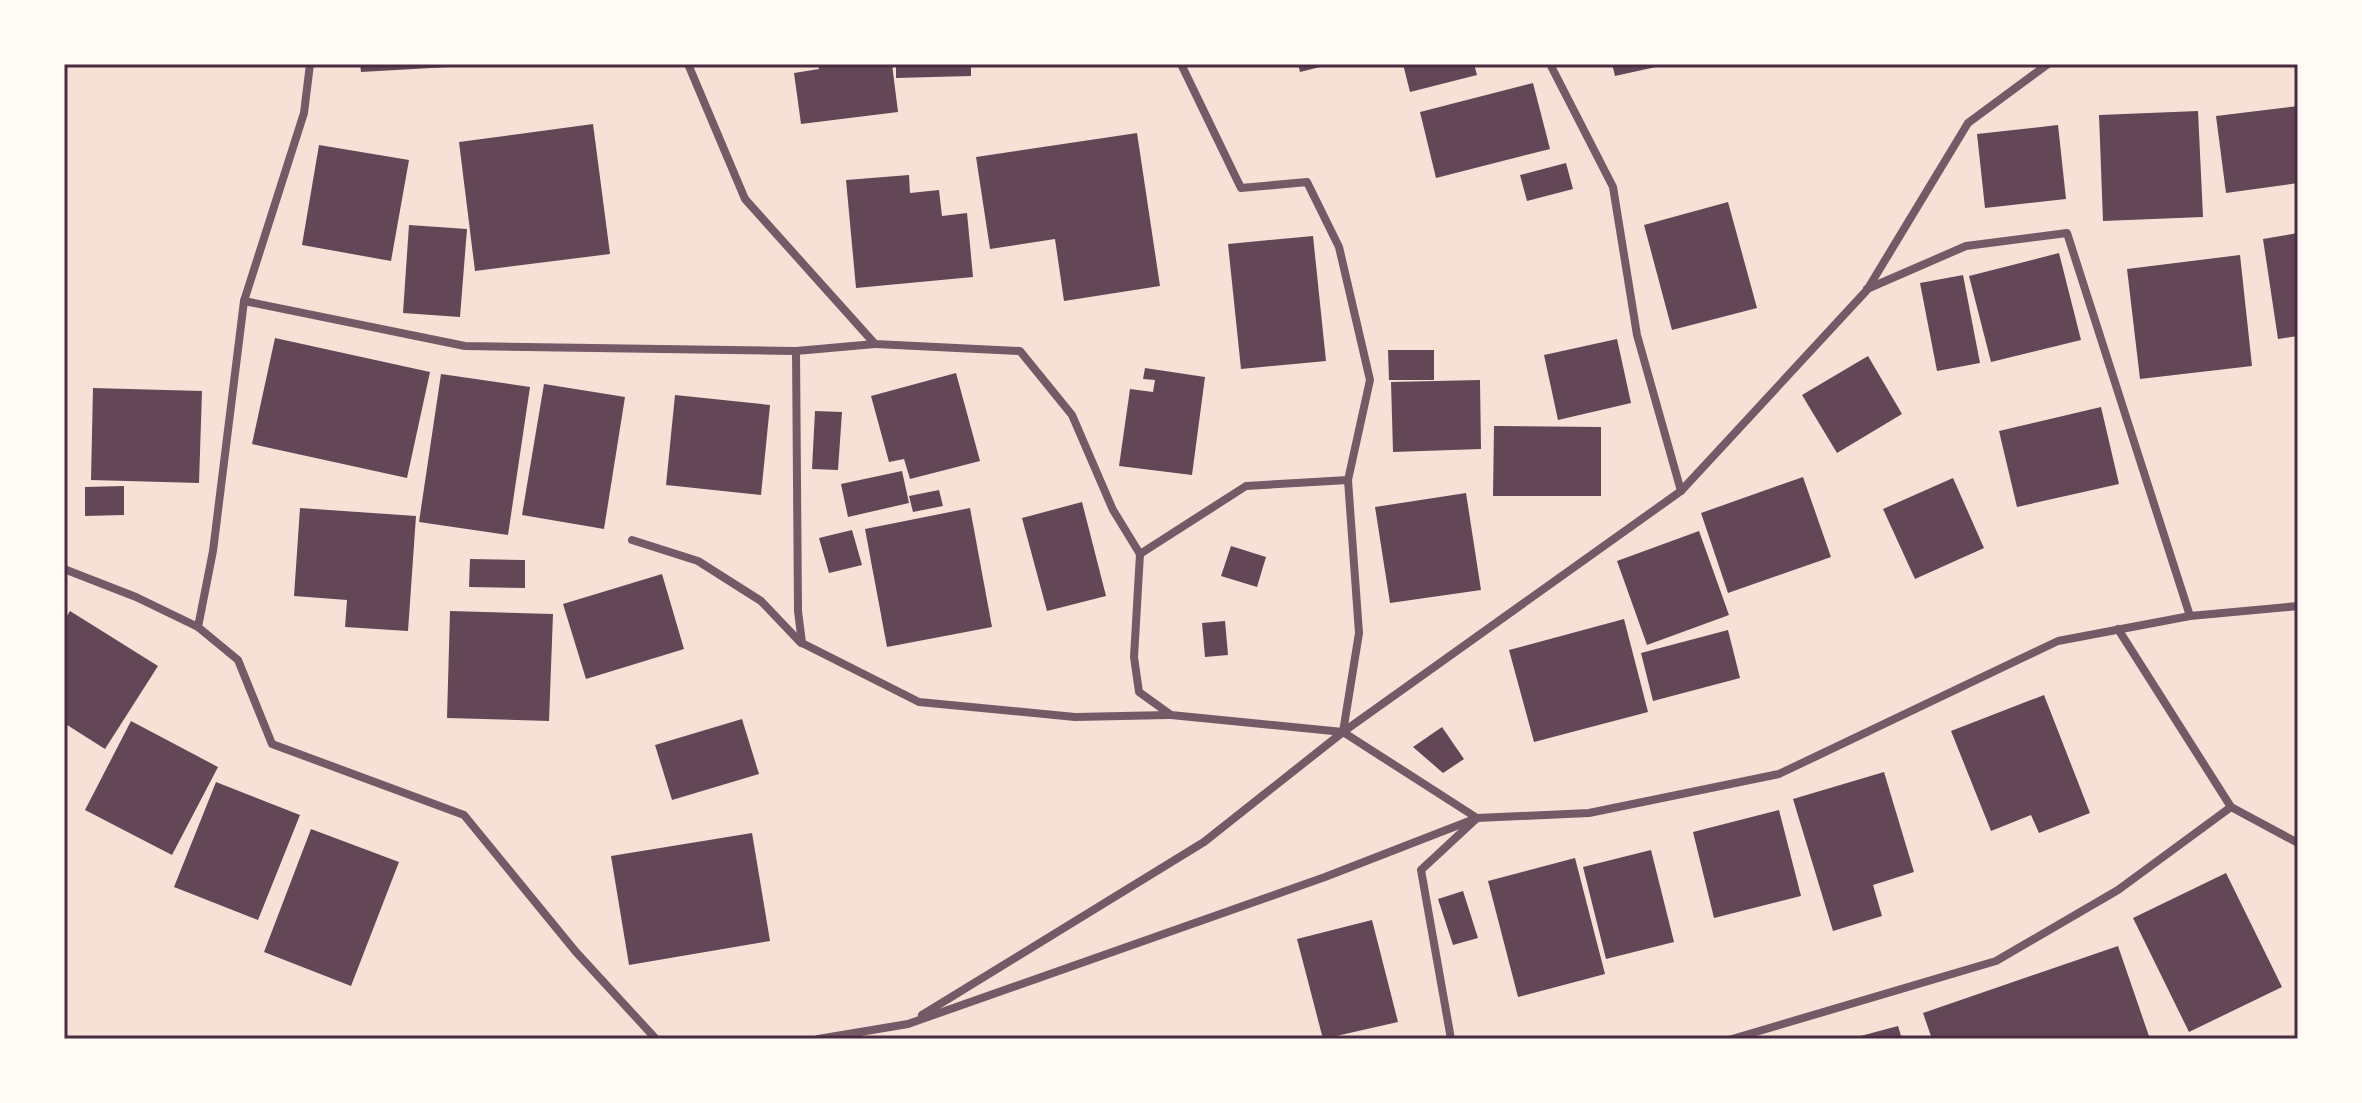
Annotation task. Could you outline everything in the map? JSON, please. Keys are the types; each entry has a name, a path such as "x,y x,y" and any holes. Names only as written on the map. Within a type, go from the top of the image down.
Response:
{"street":[{"path":"198,627 213,551 244,301 304,113 310,64"},
{"path":"688,64 745,199 875,344"},
{"path":"1181,64 1241,188 1307,182 1339,247 1370,380 1348,480 1359,633 1343,732"},
{"path":"1550,64 1613,187 1637,335 1681,491"},
{"path":"908,1024 1204,842 1343,732 1681,491 1867,290 1968,123 2048,64"},
{"path":"1867,290 1966,246 2067,233 2190,616"},
{"path":"244,301 465,346 796,351 875,344 1020,351 1072,415 1113,510 1140,554 1134,657 1139,692 1171,715"},
{"path":"796,351 802,643"},
{"path":"1140,554 1246,486 1348,480"},
{"path":"632,540 698,561 761,601 802,643 919,702 1075,717 1171,715 1343,732 1477,818"},
{"path":"64,569 136,597 198,627 238,660 272,744 464,815 576,952 656,1039"},
{"path":"818,1039 908,1024 1325,877 1477,818 1589,813 1779,774 2058,641 2190,616 2298,606"},
{"path":"2118,629 2231,807 2298,843"},
{"path":"1732,1039 1996,961 2118,890 2231,807"},
{"path":"1451,1039 1421,870 1477,818"}],"building":[{"path":"360,64 449,64 449,67 361,72"},
{"path":"818,64 892,64 898,112 801,124 794,73 819,69"},
{"path":"896,64 971,64 971,76 896,78"},
{"path":"1298,64 1328,64 1328,65 1300,72"},
{"path":"1403,64 1474,64 1477,75 1410,92"},
{"path":"1612,64 1665,64 1665,65 1615,76"},
{"path":"1533,83 1550,149 1436,178 1420,112"},
{"path":"2298,106 2298,183 2226,193 2216,116"},
{"path":"2198,111 2203,217 2103,221 2099,115"},
{"path":"593,124 610,254 475,271 459,142"},
{"path":"2058,125 2066,199 1985,208 1977,134"},
{"path":"1137,133 1160,286 1064,301 1055,239 990,249 976,157"},
{"path":"319,145 409,160 391,261 302,245"},
{"path":"1566,163 1573,189 1527,201 1520,175"},
{"path":"909,175 910,193 939,190 942,216 967,213 973,277 856,288 846,180"},
{"path":"1728,202 1757,308 1672,330 1644,225"},
{"path":"409,225 467,229 460,317 403,313"},
{"path":"2298,233 2298,336 2278,339 2263,239"},
{"path":"1313,236 1326,361 1241,369 1228,244"},
{"path":"2059,253 2081,340 1991,362 1969,276"},
{"path":"2240,255 2252,366 2140,379 2127,269"},
{"path":"1963,275 1980,363 1937,371 1920,283"},
{"path":"275,338 430,372 407,478 252,444"},
{"path":"1617,339 1631,403 1558,420 1544,355"},
{"path":"1388,350 1434,350 1434,380 1389,380"},
{"path":"1868,356 1902,414 1837,453 1802,395"},
{"path":"1145,368 1205,377 1192,475 1119,466 1130,389 1153,392 1155,380 1143,379"},
{"path":"956,373 980,461 910,479 904,459 889,462 871,396"},
{"path":"441,374 530,387 508,535 419,522"},
{"path":"1480,380 1481,449 1393,452 1391,382"},
{"path":"544,384 625,397 604,529 522,515"},
{"path":"93,388 202,391 199,483 91,480"},
{"path":"675,395 770,405 761,495 666,485"},
{"path":"2101,407 2119,484 2017,507 1999,431"},
{"path":"815,411 842,412 838,470 812,469"},
{"path":"1494,426 1601,427 1601,496 1493,496"},
{"path":"902,471 909,503 848,517 841,484"},
{"path":"1803,477 1831,557 1728,593 1701,513"},
{"path":"1953,478 1984,548 1915,579 1883,509"},
{"path":"124,486 124,515 85,516 85,487"},
{"path":"939,490 943,506 913,512 909,496"},
{"path":"1466,493 1481,590 1390,603 1375,507"},
{"path":"1082,502 1106,596 1047,611 1022,518"},
{"path":"300,508 416,516 408,631 345,627 347,600 294,596"},
{"path":"970,508 992,627 887,647 865,529"},
{"path":"852,530 862,565 829,573 819,538"},
{"path":"1699,531 1729,615 1647,645 1617,561"},
{"path":"1231,546 1266,557 1257,587 1221,576"},
{"path":"470,559 525,560 525,588 469,587"},
{"path":"662,574 684,649 586,679 563,604"},
{"path":"70,611 158,666 105,749 64,723 64,621"},
{"path":"450,611 553,614 549,721 447,718"},
{"path":"1624,619 1648,712 1534,742 1509,650"},
{"path":"1225,621 1228,655 1205,657 1202,623"},
{"path":"1728,630 1740,678 1653,701 1641,653"},
{"path":"2044,695 2090,813 2039,833 2031,815 1991,831 1951,731"},
{"path":"742,719 759,774 672,800 655,745"},
{"path":"131,721 218,767 172,855 85,810"},
{"path":"1442,727 1464,759 1443,773 1413,747"},
{"path":"1884,772 1914,872 1873,885 1882,916 1833,931 1793,799"},
{"path":"216,782 300,815 258,920 174,887"},
{"path":"1779,810 1801,896 1714,918 1693,832"},
{"path":"311,829 399,862 351,986 264,952"},
{"path":"752,833 770,941 629,965 611,856"},
{"path":"1651,850 1674,942 1606,959 1583,867"},
{"path":"1575,858 1605,974 1518,997 1488,881"},
{"path":"2226,873 2282,987 2189,1032 2133,918"},
{"path":"1463,891 1478,938 1453,945 1438,899"},
{"path":"1372,920 1398,1022 1323,1039 1297,939"},
{"path":"2118,946 2150,1039 1932,1039 1923,1013"},
{"path":"1898,1026 1902,1039 1853,1039 1853,1038"}]}
